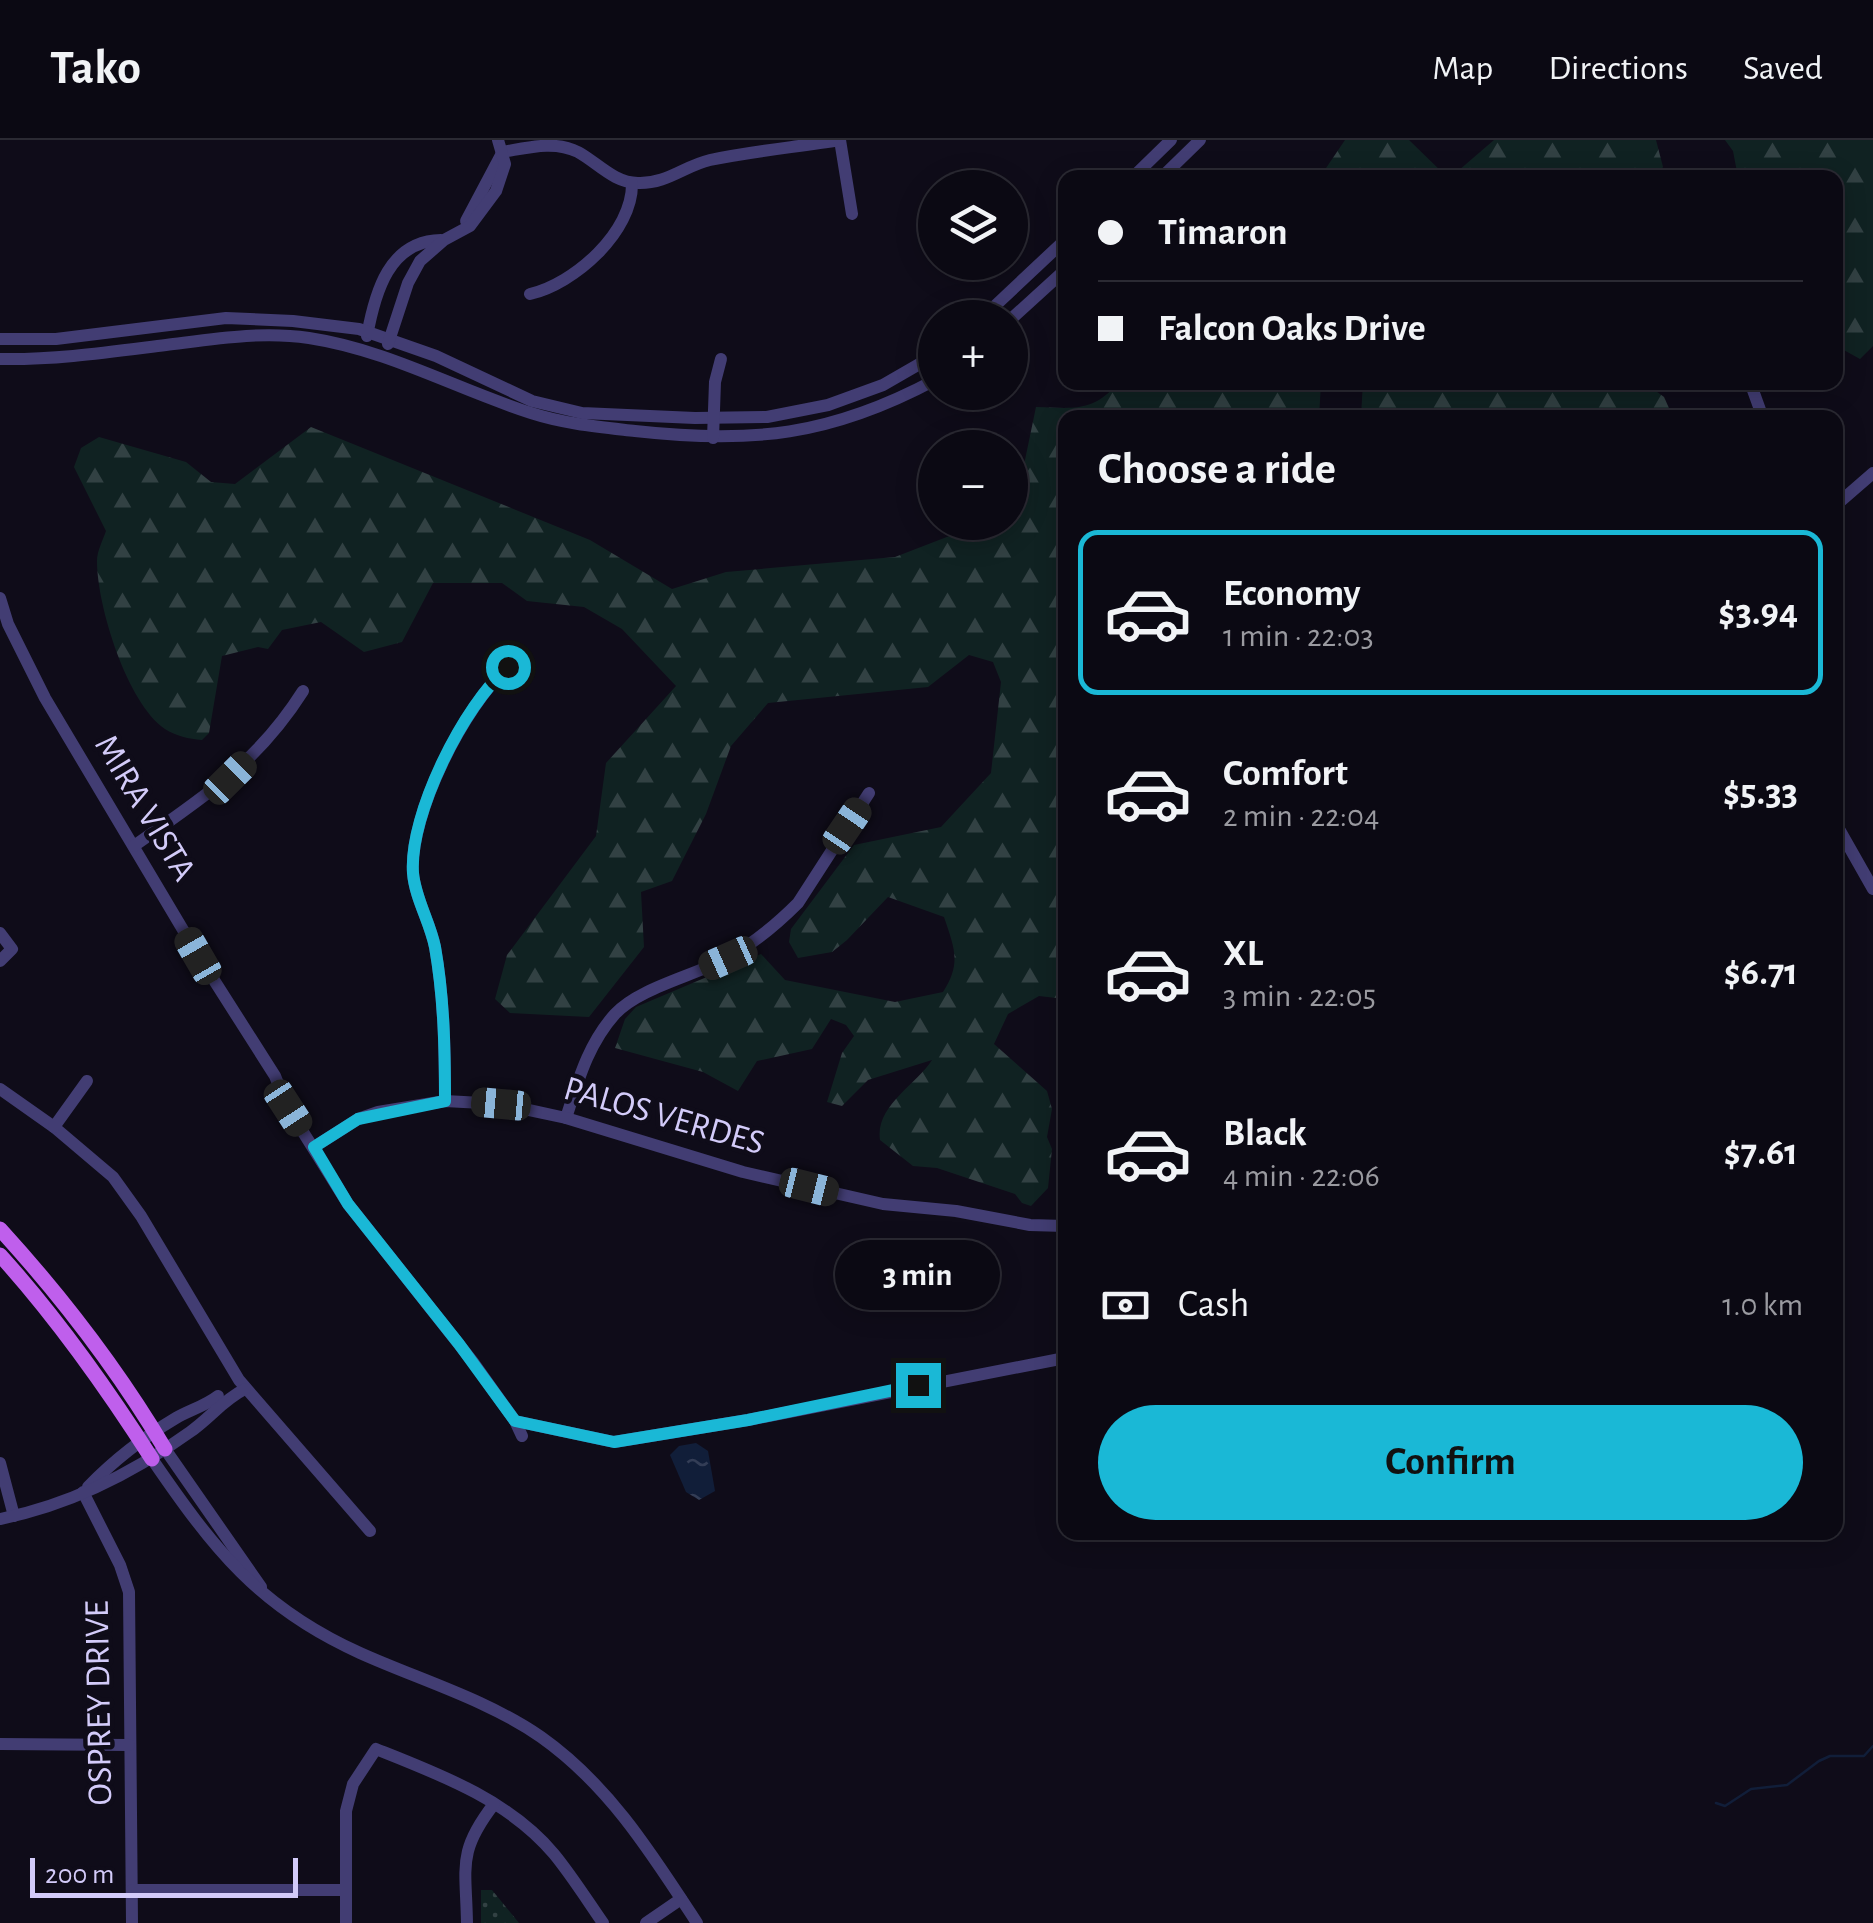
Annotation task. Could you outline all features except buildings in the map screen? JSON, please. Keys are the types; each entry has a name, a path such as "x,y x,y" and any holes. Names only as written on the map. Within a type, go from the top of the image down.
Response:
{"main road":[{"path":"0,1229 45,1278 110,1364 155,1432 158,1454"},
{"path":"0,1255 55,1320 141,1442 158,1454"}],"street":[{"path":"383,356 413,272 444,240 461,231 500,146 566,148 632,183 668,180 711,160 840,140 852,214"},
{"path":"1140,170 1171,140"},
{"path":"1169,170 1200,140"},
{"path":"530,294 565,282 604,245 628,213 632,183"},
{"path":"365,349 383,280 394,260 424,240 444,240"},
{"path":"1001,300 1058,247"},
{"path":"1028,304 1058,276"},
{"path":"0,339 56,339 226,318 294,321 367,332 436,356 521,396 582,413 713,418 767,417 828,405 884,385 918,365"},
{"path":"179,323 183,343"},
{"path":"0,359 83,356 275,334 365,349 535,414 573,424 713,438 804,431 894,402 918,389"},
{"path":"713,438 715,382 722,359"},
{"path":"1843,498 1873,473"},
{"name":"MIRA VISTA","path":"0,598 8,624 45,698 275,1076 288,1108 348,1204 473,1362 522,1436"},
{"path":"445,1101 445,1026 439,978 432,934 413,876 414,854 442,762 490,682 508,667"},
{"path":"134,846 230,778 304,691"},
{"path":"566,1118 594,1043 618,1011 634,999 728,958 784,917 798,903 869,792"},
{"path":"1843,836 1873,888"},
{"path":"0,933 12,949 0,961"},
{"path":"54,1126 87,1081"},
{"path":"0,1089 99,1163 128,1196 242,1384 370,1532"},
{"name":"PALOS VERDES","path":"314,1147 358,1119 445,1101 501,1104 566,1118 743,1172 866,1201 1058,1226"},
{"path":"515,1421 614,1442 1058,1359"},
{"path":"83,1492 120,1456 155,1432 242,1384"},
{"path":"0,1463 7,1518 33,1513 118,1478 158,1454 242,1384"},
{"path":"158,1454 270,1601 316,1632 494,1709 542,1738 609,1797 629,1820 681,1899 690,1921"},
{"name":"OSPREY DRIVE","path":"83,1492 130,1592 132,1923"},
{"path":"0,1744 130,1746"},
{"path":"346,1923 346,1812 354,1784 376,1749 441,1775 524,1824 553,1852 604,1923"},
{"path":"467,1923 465,1858 474,1830 494,1804"},
{"path":"132,1890 346,1890"},
{"path":"646,1923 681,1899"}],"green space":[{"path":"1345,140 1409,140 1440,170 1325,170"},
{"path":"1494,140 1656,140 1663,167 1661,170 1459,170"},
{"path":"1725,140 1873,140 1873,346 1860,359 1843,350 1843,170 1737,170 1733,151"},
{"path":"1111,390 1321,390 1319,410 1058,410 1058,998 1039,996 1008,1014 994,1044 1047,1091 1052,1109 1047,1137 1052,1149 1048,1188 1031,1206 1015,1194 937,1168 913,1166 880,1140 880,1128 890,1106 932,1060 868,1080 842,1106 827,1102 842,1053 854,1036 846,1025 831,1019 812,1049 757,1061 738,1091 703,1072 615,1048 625,1019 636,1007 761,954 785,980 895,1002 943,992 954,963 944,917 888,897 832,952 798,958 789,942 791,929 854,845 941,827 991,773 1001,682 993,662 969,655 928,687 768,703 731,746 706,814 672,881 641,892 644,947 589,1017 510,1013 495,999 507,955 596,836 606,763 676,686 622,629 584,607 527,601 502,583 433,583 402,642 364,652 321,622 282,630 268,649 258,647 222,656 209,733 202,740 178,735 151,716 138,698 117,652 98,580 97,557 106,531 74,467 81,448 99,437 186,462 211,482 235,484 311,427 590,540 672,589 726,572 895,557 939,540 1028,540 1028,446 1036,407 1072,408 1100,399"},
{"path":"1363,390 1654,390 1664,397 1670,410 1361,410"},
{"path":"481,1890 492,1890 519,1923 481,1923"}],"water":[{"path":"696,1443 708,1451 715,1491 699,1500 686,1492 670,1455 679,1446"}],"waterway":[{"path":"1716,1803 1725,1806 1751,1789 1787,1785 1830,1756 1864,1756 1873,1746"}],"route":[{"path":"508,667 490,682 442,762 414,854 413,876 434,943 445,1026 445,1101 358,1119 314,1147 348,1204 515,1421 614,1442 748,1420 918,1385"}]}
